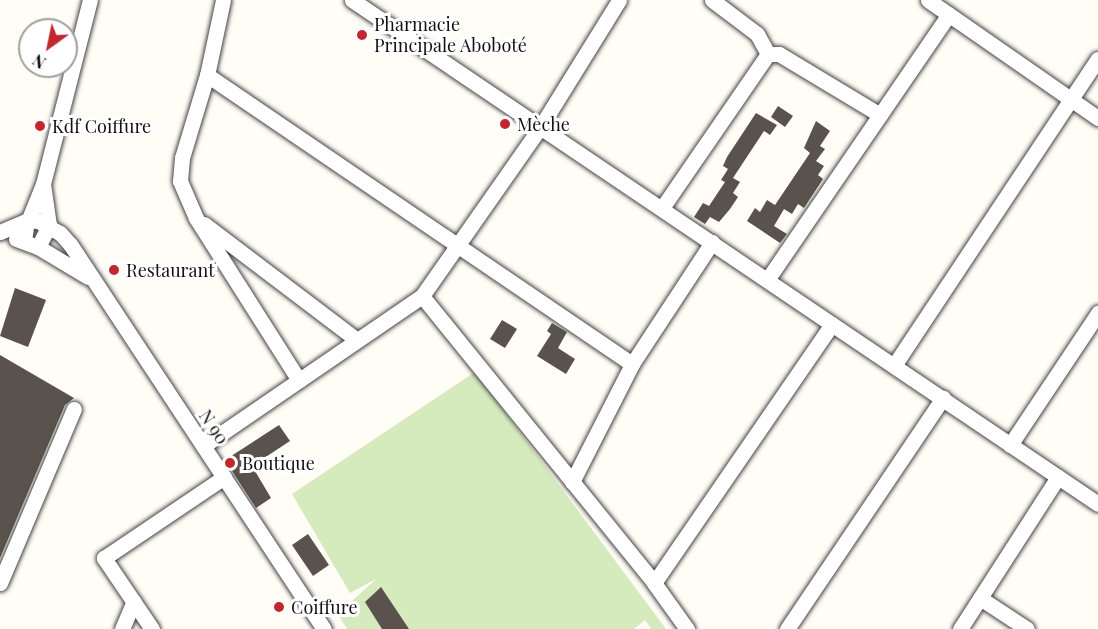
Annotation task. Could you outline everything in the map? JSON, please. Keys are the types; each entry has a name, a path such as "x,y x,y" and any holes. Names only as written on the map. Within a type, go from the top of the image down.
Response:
{"street":[{"path":"24,241 28,219 43,184 90,0"},
{"path":"223,0 207,75 182,158 180,181 196,218 298,380"},
{"path":"352,0 662,207 832,324 895,364 1098,504"},
{"path":"203,446 422,297 460,246 541,126 618,0"},
{"path":"712,0 757,34 768,54"},
{"path":"928,0 1098,118"},
{"path":"767,280 949,14"},
{"path":"662,207 768,54"},
{"path":"768,54 779,54 880,115"},
{"path":"895,364 1098,59"},
{"path":"207,75 632,364"},
{"path":"38,247 49,225 43,184"},
{"path":"196,218 357,340"},
{"path":"0,233 28,219"},
{"name":"N 90","path":"28,219 49,225 70,244 90,278 324,629"},
{"name":"N 90","path":"0,233 38,247 90,278"},
{"path":"572,482 632,364 712,242"},
{"path":"422,297 654,583 687,629"},
{"path":"1010,445 1098,313"},
{"path":"654,583 832,324"},
{"path":"787,629 943,398"},
{"path":"0,583 74,410"},
{"path":"152,629 104,558 224,477"},
{"path":"960,629 1058,477"},
{"path":"980,598 1027,629"},
{"path":"122,629 134,601"}],"green space":[{"path":"475,372 666,629 651,629 645,620 634,629 347,629 338,614 376,579 350,593 292,494"}],"building":[{"path":"778,106 793,116 785,127 771,117"},
{"path":"756,113 777,125 770,135 764,131 733,178 740,182 733,193 738,197 730,209 719,222 710,217 705,224 694,217 703,203 709,206 725,182 721,180 728,169 723,166 727,157"},
{"path":"816,121 830,131 820,146 825,149 816,161 824,166 818,175 823,179 804,208 798,204 792,214 784,209 774,226 787,234 780,243 747,221 755,208 760,212 767,200 775,205 810,153 804,148"},
{"path":"15,288 46,300 28,347 0,336"},
{"path":"502,320 517,329 505,348 490,339"},
{"path":"552,323 567,332 558,348 575,359 566,374 537,356 551,334 547,331"},
{"path":"0,355 74,398 65,405 0,558"},
{"path":"279,425 290,441 252,466 271,498 256,508 225,460"},
{"path":"308,534 329,565 313,576 292,545"},
{"path":"381,587 409,629 382,629 365,602"}],"place":[{"name":"Pharmacie Principale Aboboté","path":"362,35"},
{"name":"Mèche","path":"505,124"},
{"name":"Kdf Coiffure","path":"40,126"},
{"name":"Restaurant","path":"114,270"},
{"name":"Boutique","path":"230,463"},
{"name":"Coiffure","path":"279,607"}]}
